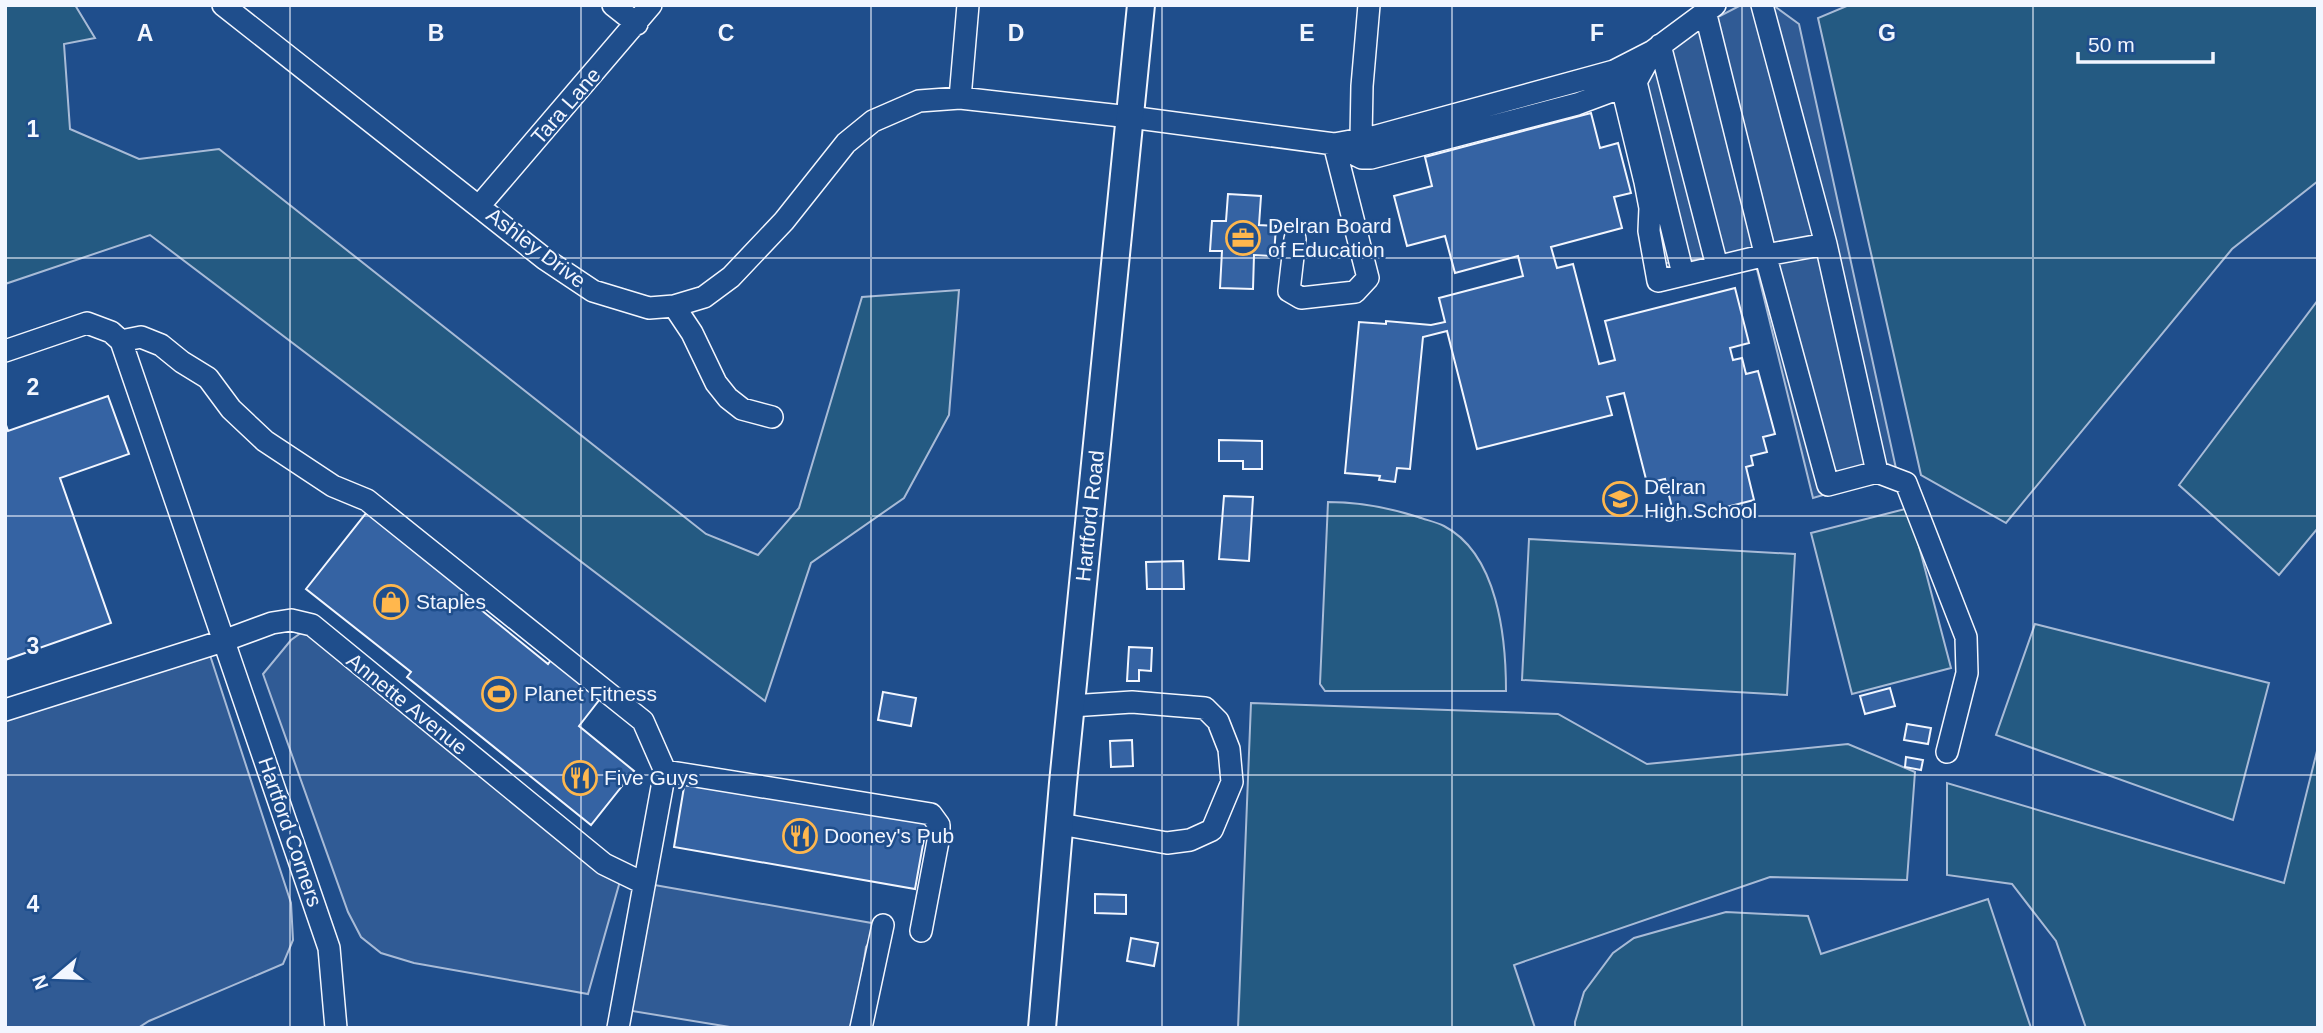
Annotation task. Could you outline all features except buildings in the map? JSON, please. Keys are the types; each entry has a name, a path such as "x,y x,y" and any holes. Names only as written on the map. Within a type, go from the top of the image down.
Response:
{"main road":[{"name":"Hartford Road","path":"1042,1028 1071,706 1141,5"}],"street":[{"name":"Ashley Drive","path":"223,5 480,205 545,259 593,291 649,308 674,306 704,297 731,277 784,221 846,143 873,121 919,101 960,98 1334,144"},
{"path":"613,5 636,24"},
{"name":"Tara Lane","path":"480,205 651,5"},
{"path":"960,98 968,5"},
{"path":"1361,138 1362,86 1369,5"},
{"path":"1762,5 1826,244 1877,472"},
{"path":"1334,144 1373,137 1614,71 1656,48 1710,8 1766,255 1828,485 1877,472 1906,483 1966,637 1967,673 1947,752"},
{"path":"1334,144 1362,158 1371,158 1577,104 1629,85 1656,48"},
{"path":"1656,48 1717,266"},
{"path":"1629,85 1683,274 1826,244"},
{"path":"1295,239 1289,291 1301,298 1355,292 1368,278 1334,144"},
{"path":"674,306 692,333 716,383 728,398 742,409 772,417"},
{"path":"5,351 88,323 111,332 121,341 141,337 161,345 208,378 231,409 265,441 333,486 367,500 643,721 665,771 618,1028"},
{"name":"Hartford Corners","path":"121,341 330,948 336,1028"},
{"name":"Annette Avenue","path":"5,710 272,623 291,620 312,625 604,864 643,883"},
{"path":"1060,824 1167,843 1190,840 1212,830 1232,782 1229,749 1218,721 1205,708 1132,702 1071,706"},
{"path":"665,771 931,814 939,825 939,836 921,931"},
{"path":"861,1028 883,925"}],"shaded area":[{"path":"5,5 75,5 95,38 64,44 70,129 139,159 219,149 706,534 758,555 799,508 862,297 959,290 949,415 904,498 811,563 765,701 150,235 5,284"},
{"path":"1741,5 1773,5 1799,24 1897,473 1813,498 1753,253 1659,264 1614,71"},
{"path":"1849,5 2318,5 2318,181 2232,249 2006,523 1921,475 1818,18"},
{"path":"2318,300 2318,528 2279,575 2179,485"},
{"path":"1328,502 1362,504 1407,513 1444,526 1462,539 1476,556 1495,599 1504,647 1506,691 1325,691 1320,684"},
{"path":"1909,508 1951,668 1852,694 1811,533"},
{"path":"1529,539 1795,554 1787,695 1522,680"},
{"path":"2035,624 2269,683 2233,820 1996,735"},
{"path":"312,625 622,874 588,994 414,963 381,953 361,937 348,912 263,674 291,640"},
{"path":"207,646 291,903 293,940 283,964 138,1028 5,1028 5,710"},
{"path":"1251,703 1558,714 1647,764 1848,744 1915,772 1907,880 1770,877 1514,965 1535,1028 1238,1028"},
{"path":"2318,747 2318,1028 2086,1028 2056,941 2012,884 1947,875 1947,783 2284,883"},
{"path":"643,883 883,925 866,947 850,1028 736,1028 620,1009"},
{"path":"1988,899 2031,1028 1575,1028 1584,992 1613,953 1634,938 1726,912 1808,916 1821,954"}],"place":[{"name":"Delran Board of Education","path":"1243,238"},
{"name":"Delran High School","path":"1620,499"},
{"name":"Staples","path":"391,602"},
{"name":"Planet Fitness","path":"499,694"},
{"name":"Five Guys","path":"580,778"},
{"name":"Dooney's Pub","path":"800,836"}]}
